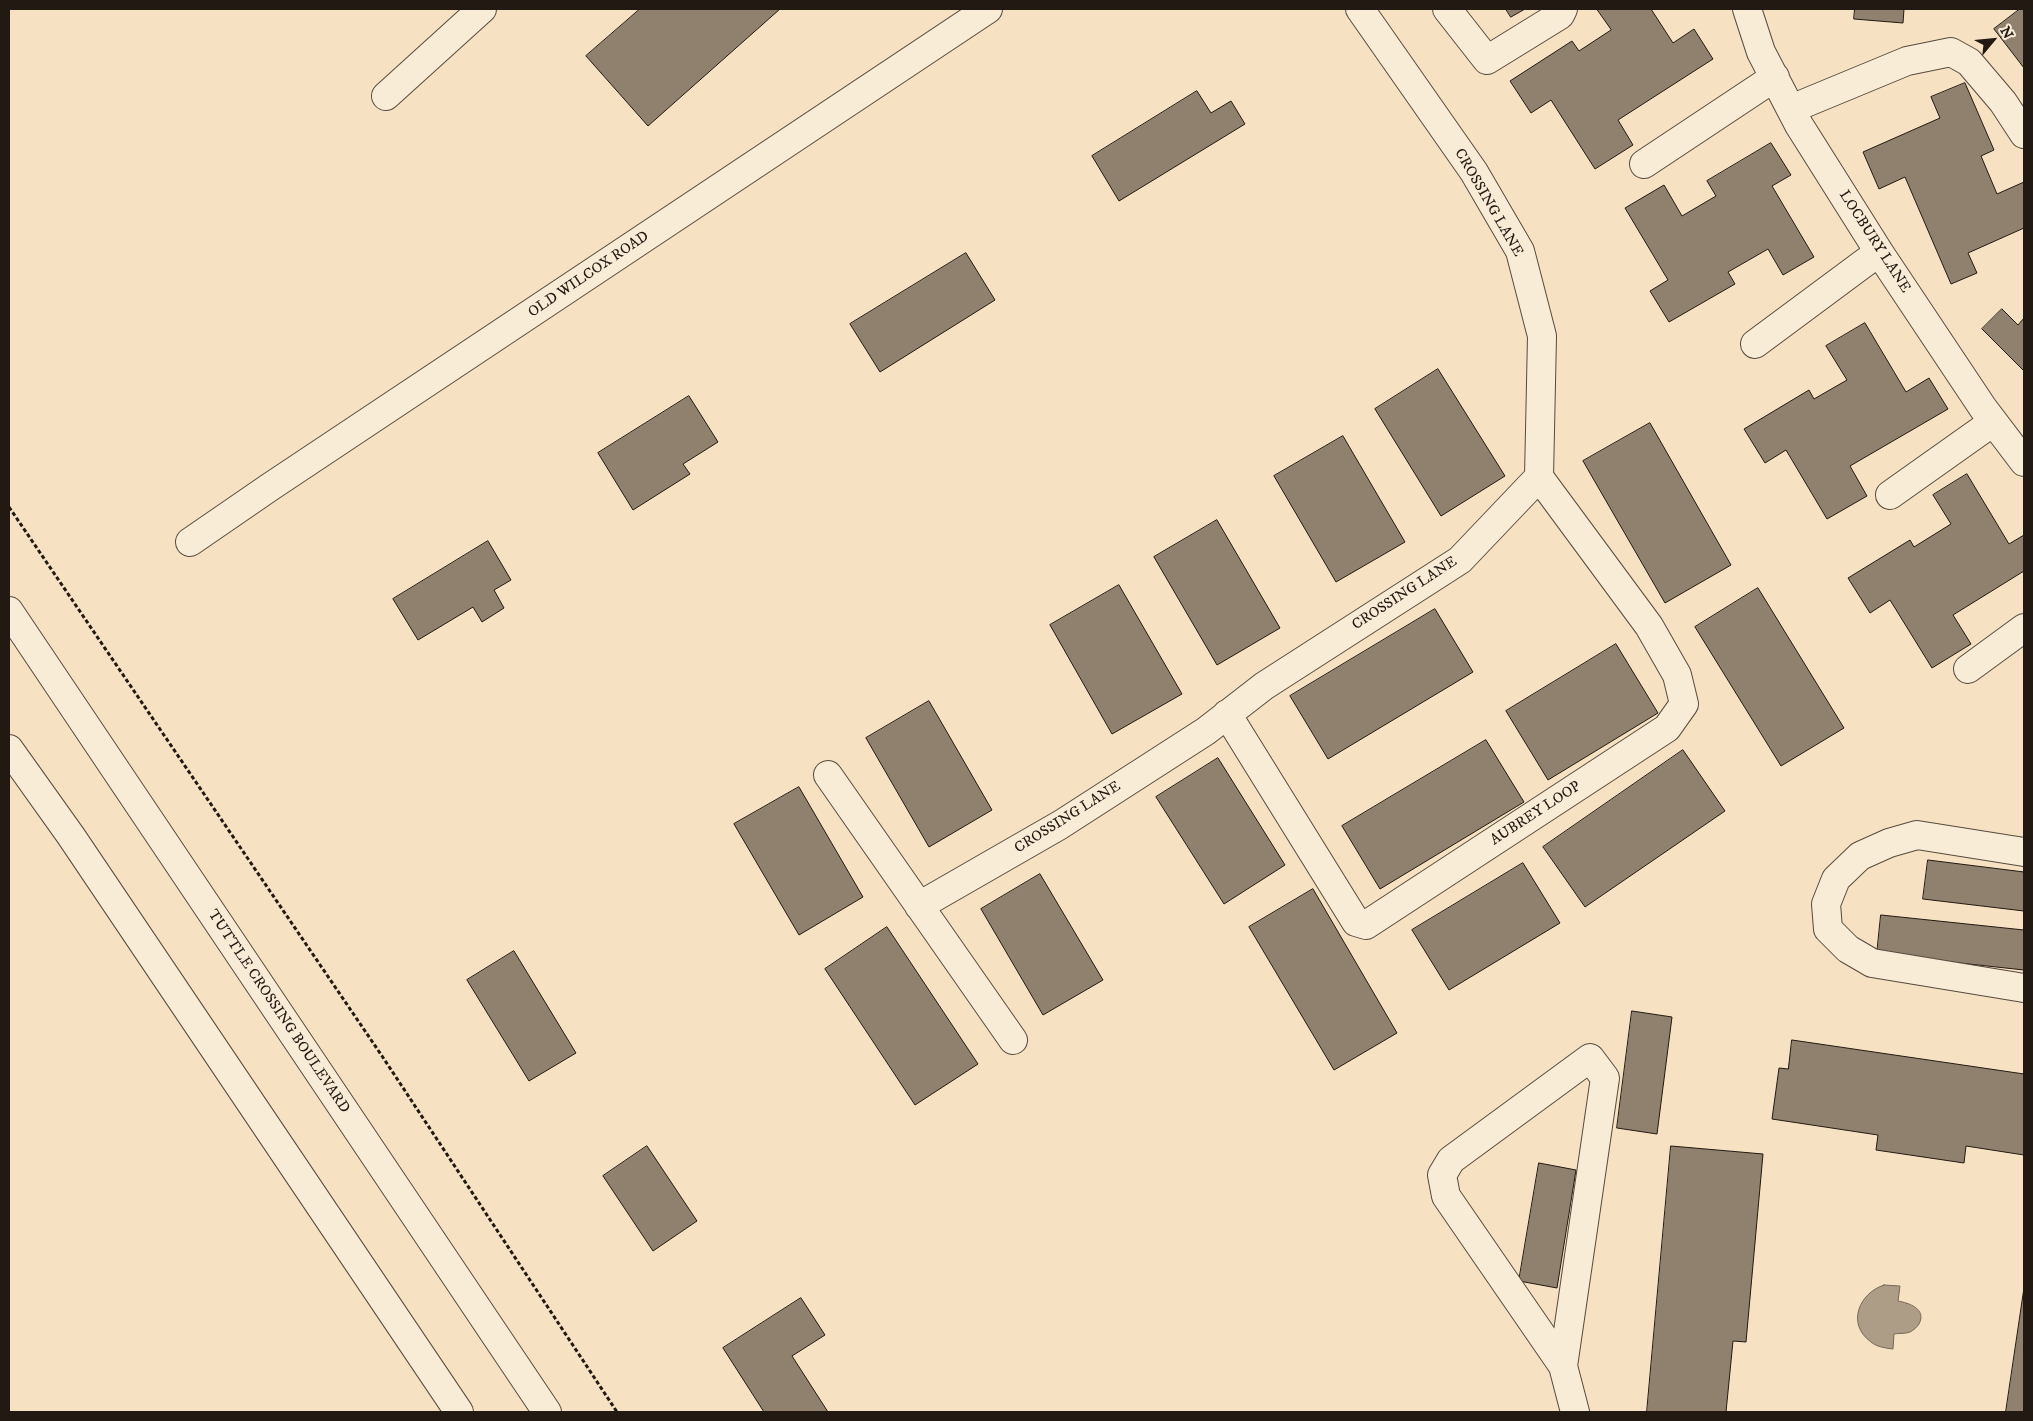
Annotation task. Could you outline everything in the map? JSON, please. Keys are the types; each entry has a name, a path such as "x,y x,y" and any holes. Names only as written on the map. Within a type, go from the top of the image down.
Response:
{"street":[{"path":"386,96 482,9"},
{"name":"OLD WILCOX ROAD","path":"190,542 988,9"},
{"name":"CROSSING LANE","path":"919,906 1060,825 1206,730 1264,686 1460,560 1539,477 1542,336 1520,251 1474,172 1360,9"},
{"path":"1447,9 1486,60 1560,15 1562,9"},
{"name":"LOCBURY LANE","path":"1747,9 1761,52 1791,109 1879,252 1993,422 2024,462"},
{"path":"1791,109 1907,61 1951,52 1970,62 2003,102 2024,134"},
{"path":"1644,164 1775,78"},
{"path":"1755,344 1879,252"},
{"path":"1890,495 1993,422"},
{"name":"AUBREY LOOP","path":"1227,714 1356,922 1366,925 1667,728 1684,704 1677,675 1648,626 1539,477"},
{"name":"TUTTLE CROSSING BOULEVARD","path":"9,611 547,1412"},
{"path":"1968,669 2024,628"},
{"path":"9,749 71,836 459,1412"},
{"path":"828,775 1013,1040"},
{"path":"2024,852 1917,835 1889,843 1860,856 1836,879 1826,904 1828,929 1848,950 1872,963 2024,988"},
{"path":"1563,1366 1605,1078 1590,1058 1451,1160 1442,1175 1446,1196 1563,1366 1575,1412"}],"path":[{"path":"9,507 382,1056 617,1412"}],"shaded area":[{"path":"1884,1285 1900,1286 1898,1301 1912,1305 1921,1314 1919,1324 1913,1330 1894,1334 1893,1349 1884,1348 1871,1342 1863,1335 1859,1327 1858,1318 1862,1302 1875,1289"}],"building":[{"path":"640,9 780,9 648,126 586,56"},
{"path":"1506,9 1525,9 1511,17"},
{"path":"1597,9 1651,9 1673,43 1694,29 1713,59 1618,120 1633,145 1595,169 1551,100 1531,113 1510,81 1572,41 1579,51 1611,30"},
{"path":"1855,9 1904,9 1903,23 1854,19"},
{"path":"2020,9 2024,10 2024,68 1994,29"},
{"path":"1965,83 1994,150 1981,156 1997,194 2024,182 2024,228 1968,253 1977,273 1951,284 1905,177 1879,189 1863,152 1940,118 1931,97"},
{"path":"1197,91 1211,113 1231,101 1245,124 1119,201 1092,156"},
{"path":"1771,143 1791,175 1772,186 1814,257 1783,275 1768,249 1728,272 1735,284 1669,322 1650,291 1668,280 1625,208 1664,185 1682,216 1716,196 1707,181"},
{"path":"966,253 995,300 880,372 850,324"},
{"path":"2002,309 2018,325 2024,318 2024,371 1982,329"},
{"path":"1865,323 1906,392 1929,378 1948,409 1850,466 1867,496 1827,519 1786,450 1765,463 1744,429 1809,390 1814,399 1847,380 1826,346"},
{"path":"1438,369 1505,476 1441,516 1375,409"},
{"path":"689,396 718,442 683,464 690,474 633,510 598,453"},
{"path":"1650,423 1731,565 1665,603 1583,461"},
{"path":"1343,436 1405,542 1336,582 1274,476"},
{"path":"1967,474 2009,544 2024,535 2024,571 1953,615 1971,644 1932,668 1890,600 1870,613 1848,578 1910,540 1914,547 1951,524 1933,495"},
{"path":"1217,520 1280,628 1217,665 1154,557"},
{"path":"488,541 511,580 494,590 504,608 482,622 473,607 418,640 393,599"},
{"path":"1119,585 1182,694 1112,734 1050,625"},
{"path":"1758,588 1844,728 1781,766 1695,627"},
{"path":"1435,609 1473,672 1328,759 1290,696"},
{"path":"1616,644 1658,713 1548,780 1506,711"},
{"path":"929,701 992,810 929,847 866,738"},
{"path":"1486,740 1524,802 1380,889 1342,826"},
{"path":"1683,750 1725,811 1585,907 1543,847"},
{"path":"1218,758 1285,865 1224,904 1156,797"},
{"path":"799,787 863,897 799,935 734,824"},
{"path":"1928,860 2024,872 2024,911 1923,899"},
{"path":"1523,863 1560,923 1449,990 1412,930"},
{"path":"1040,874 1103,980 1043,1015 981,909"},
{"path":"1313,889 1397,1033 1334,1070 1249,927"},
{"path":"1881,915 2024,930 2024,970 1877,954"},
{"path":"887,927 978,1064 915,1105 825,969"},
{"path":"514,951 576,1053 529,1081 467,980"},
{"path":"1632,1011 1672,1017 1657,1134 1617,1128"},
{"path":"1792,1040 2024,1074 2024,1155 1966,1146 1964,1163 1876,1150 1878,1135 1772,1119 1779,1068 1788,1069"},
{"path":"647,1146 697,1221 653,1251 603,1176"},
{"path":"1671,1146 1763,1154 1746,1342 1733,1341 1726,1412 1647,1412"},
{"path":"1539,1163 1576,1170 1557,1288 1519,1281"},
{"path":"2024,1288 2024,1412 2006,1412"},
{"path":"801,1298 825,1335 792,1356 828,1412 764,1412 723,1348"}]}
